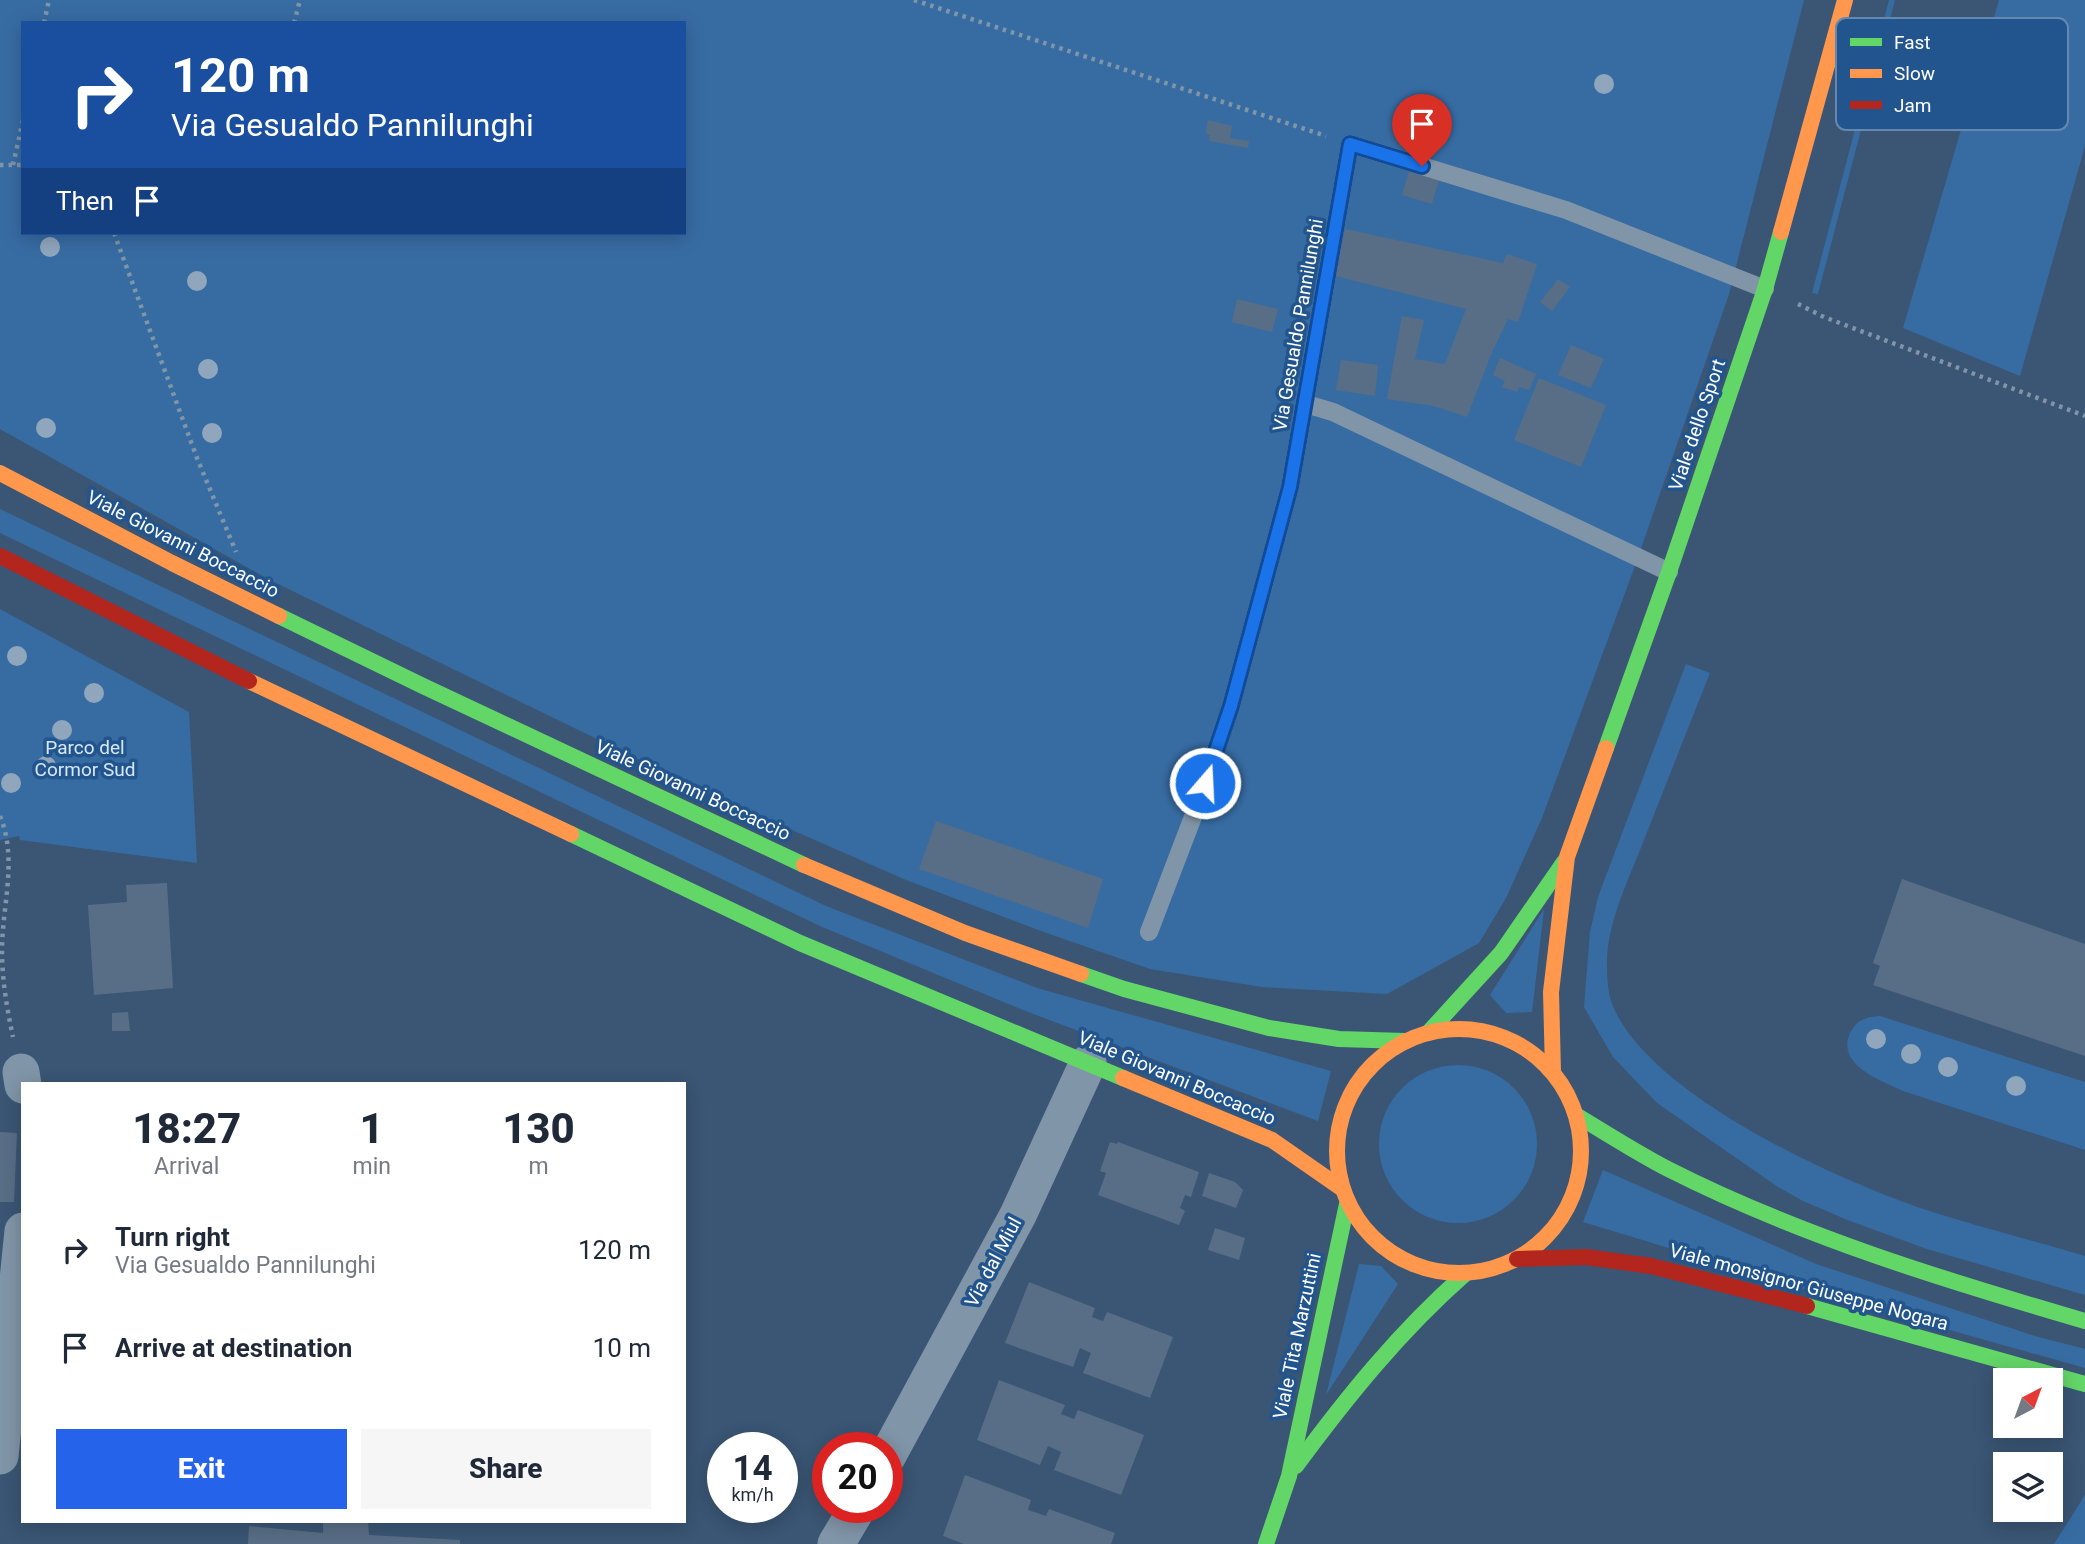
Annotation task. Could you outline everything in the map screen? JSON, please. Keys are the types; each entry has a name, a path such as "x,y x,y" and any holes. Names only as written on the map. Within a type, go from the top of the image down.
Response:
{"main road":[{"name":"Viale dello Sport","path":"1840,18 1845,0"},
{"name":"Viale dello Sport","path":"1553,1071 1551,992 1567,858 1669,572 1765,289 1836,33"},
{"name":"Viale Giovanni Boccaccio","path":"0,473 258,606 835,880 964,933 1124,989 1269,1028 1339,1039 1405,1041"},
{"name":"Viale Giovanni Boccaccio","path":"0,556 178,647 800,943 1272,1140 1341,1188"},
{"name":"Viale dello Sport","path":"1428,1032 1500,953 1567,858"},
{"path":"1448,1029 1479,1030 1533,1053 1553,1071 1568,1095 1576,1115 1582,1140 1580,1174 1563,1217 1546,1238 1517,1259 1493,1269 1465,1274 1423,1269 1387,1250 1347,1204 1341,1188 1337,1157 1339,1128 1345,1107 1356,1085 1367,1070 1391,1049 1428,1032 1448,1029"},
{"path":"1576,1115 1681,1175 1821,1237 2085,1321"},
{"name":"Viale Tita Marzuttini","path":"1266,1544 1289,1476 1347,1204"},
{"name":"Viale monsignor Giuseppe Nogara","path":"1517,1259 1586,1257 1651,1266 1799,1304 2085,1384"},
{"name":"Viale Tita Marzuttini","path":"1289,1476 1385,1350 1429,1304 1465,1274"}],"street":[{"name":"Via dal Miul","path":"901,1432 1018,1215 1088,1063"},
{"path":"0,1457 21,1251"},
{"path":"836,1544 848,1523"}],"lane":[{"path":"1350,144 1566,210 1765,289"},
{"name":"Via Gesualdo Pannilunghi","path":"1149,932 1196,809 1231,706 1290,487 1350,144"},
{"path":"1306,404 1333,412 1669,572"}],"path":[{"path":"44,21 49,0"},
{"path":"295,21 300,0"},
{"path":"914,0 1350,144"},
{"path":"13,165 21,129"},
{"path":"0,164 21,165"},
{"path":"115,235 197,458 258,606"},
{"path":"1765,289 1824,317 2085,416"},
{"path":"0,816 6,834 9,860 2,950 6,1007 22,1078"}],"green space":[{"path":"0,0 1804,0 1729,294 1636,563 1542,818 1506,898 1479,943 1387,994 1262,987 1150,969 1041,931 906,880 706,792 270,580 0,429"},
{"path":"1889,0 1895,0 1890,18 1884,18"},
{"path":"1999,0 2085,0 2085,146 2020,376 1903,328 1961,130 2068,130 2068,18 1994,18"},
{"path":"1855,130 1861,130 1818,294 1812,293"},
{"path":"0,509 826,906 1037,988 1331,1071 1318,1121 1023,1010 820,926 0,533"},
{"name":"Parco del Cormor Sud","path":"0,609 189,712 197,863 20,840 19,836 0,840"},
{"path":"1686,664 1710,673 1620,902 1610,934 1607,974 1610,998 1628,1033 1659,1066 1699,1098 1793,1154 1923,1209 2085,1256 2085,1295 1927,1249 1803,1201 1778,1187 1657,1103 1613,1057 1584,1007 1590,932 1598,897"},
{"path":"1544,909 1532,1012 1506,1013 1490,995"},
{"path":"1880,1016 2085,1082 2085,1150 1903,1091 1862,1070 1849,1053 1847,1043 1851,1031 1860,1021"},
{"path":"1458,1065 1488,1071 1514,1088 1531,1114 1537,1144 1531,1174 1514,1200 1488,1217 1458,1223 1428,1217 1402,1200 1385,1174 1379,1144 1385,1114 1402,1088 1428,1071"},
{"path":"1603,1170 1816,1264 2035,1336 2085,1349 2085,1368 1804,1289 1583,1222"},
{"path":"1359,1264 1381,1266 1398,1284 1326,1395"},
{"path":"2085,1495 2085,1544 2054,1544"}],"building":[{"path":"1208,120 1232,126 1230,138 1249,141 1248,148 1209,141 1210,135 1206,134"},
{"path":"1410,168 1440,177 1432,204 1402,195"},
{"path":"1345,229 1503,263 1507,254 1537,264 1518,322 1508,319 1467,417 1434,406 1387,399 1402,316 1424,320 1415,359 1445,364 1466,309 1335,276"},
{"path":"1558,279 1570,287 1552,311 1540,302"},
{"path":"1237,299 1278,309 1272,332 1232,322"},
{"path":"1571,345 1604,359 1591,388 1558,375"},
{"path":"1500,358 1536,374 1529,390 1519,387 1517,392 1502,387 1505,381 1493,375"},
{"path":"1341,360 1378,365 1375,396 1336,390"},
{"path":"1539,378 1606,405 1581,467 1514,440"},
{"path":"936,821 1103,879 1088,928 919,869"},
{"path":"1902,879 2085,944 2085,1056 1873,985 1880,966 1873,963"},
{"path":"167,883 173,988 94,995 88,905 127,902 126,885"},
{"path":"128,1012 130,1031 112,1031 112,1013"},
{"path":"0,1132 17,1133 14,1202 0,1202"},
{"path":"1110,1142 1118,1142 1199,1172 1191,1197 1185,1195 1180,1208 1185,1211 1179,1225 1098,1195 1106,1173 1100,1171"},
{"path":"1209,1173 1235,1182 1243,1190 1236,1208 1202,1196"},
{"path":"1215,1228 1245,1238 1239,1260 1208,1250"},
{"path":"1029,1282 1095,1308 1092,1317 1103,1321 1107,1312 1173,1337 1150,1398 1083,1373 1091,1353 1080,1348 1073,1367 1005,1343"},
{"path":"999,1380 1065,1405 1061,1414 1074,1419 1078,1410 1144,1435 1121,1495 1054,1470 1061,1452 1048,1446 1040,1465 977,1440"},
{"path":"965,1475 1031,1500 1028,1510 1046,1516 1049,1509 1115,1533 1111,1544 964,1544 943,1536"},
{"path":"323,1523 368,1523 369,1535 460,1540 460,1544 248,1544 249,1526 323,1533"}],"traffic: fast":[{"path":"1606,748 1765,289 1781,232"},
{"path":"279,616 804,865"},
{"path":"571,834 800,943 1123,1078"},
{"path":"1428,1033 1501,953 1564,862"},
{"path":"1081,974 1124,989 1269,1028 1339,1039 1405,1041"},
{"path":"1576,1115 1668,1169 1769,1215 1926,1273 2085,1321"},
{"path":"1266,1544 1289,1476 1347,1204"},
{"path":"1296,1466 1375,1366 1418,1318 1465,1274"},
{"path":"1807,1306 2085,1384"}],"traffic: slow":[{"path":"1840,18 1845,0"},
{"path":"1781,232 1836,33"},
{"path":"0,473 279,616"},
{"path":"249,681 571,834"},
{"path":"1553,1071 1551,992 1567,857 1606,748"},
{"path":"804,865 965,933 1081,974"},
{"path":"1471,1029 1517,1043 1545,1065 1561,1083 1572,1104 1579,1127 1581,1151 1579,1175 1572,1198 1561,1219 1545,1237 1527,1253 1506,1264 1471,1273 1447,1273 1412,1264 1391,1253 1357,1219 1346,1198 1339,1175 1337,1139 1346,1104 1357,1083 1391,1049 1412,1038 1435,1031 1471,1029"},
{"path":"1123,1078 1272,1140 1341,1188"}],"traffic: jam":[{"path":"0,556 249,681"},
{"path":"1517,1259 1586,1257 1651,1266 1807,1306"}],"route":[{"path":"1205,783 1231,706 1290,487 1350,144 1422,166"}]}
